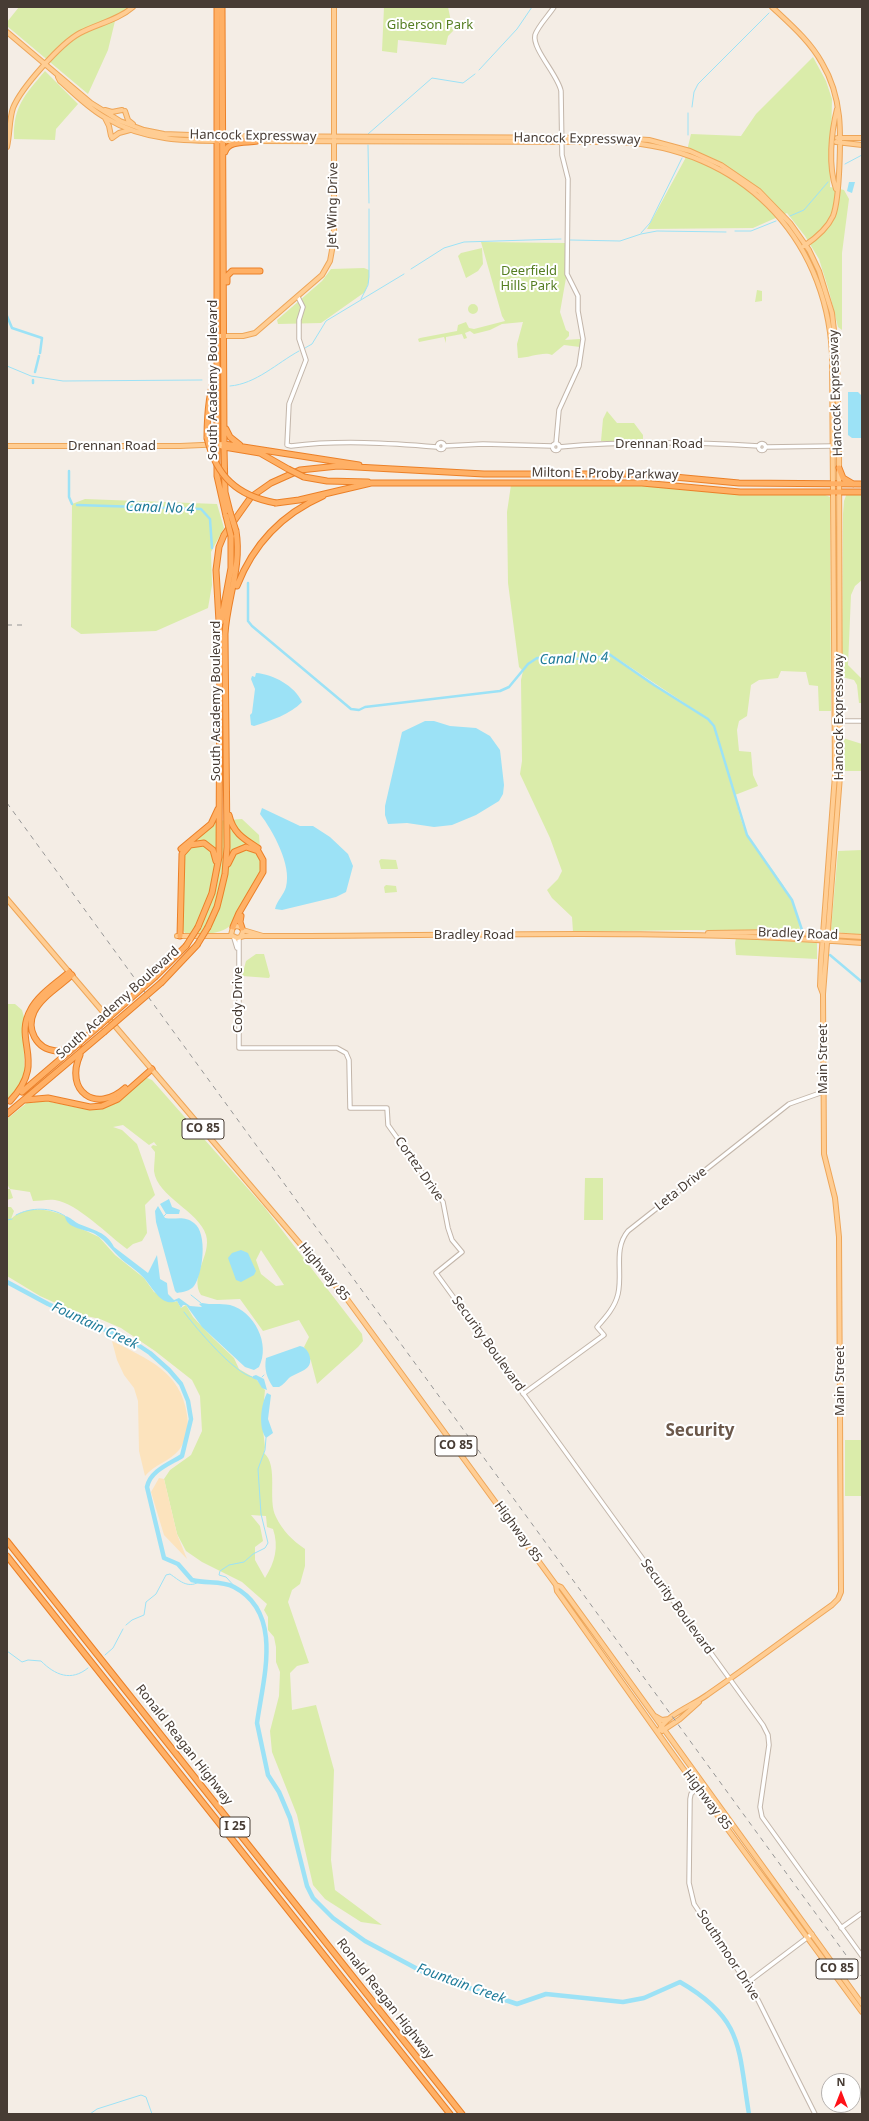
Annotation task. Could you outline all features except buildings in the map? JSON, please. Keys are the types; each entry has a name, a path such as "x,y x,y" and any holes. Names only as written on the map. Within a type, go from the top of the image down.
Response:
{"highway":[{"name":"South Academy Boulevard","path":"7,1114 162,982 197,945 208,927 217,907 226,866 227,803 225,634 238,557 236,531 225,492 221,336 220,138 217,7"},
{"name":"South Academy Boulevard","path":"9,1102 79,1044 156,976 186,946 198,927 213,889 219,857 220,639 222,612 232,568 231,536 218,481 218,367 224,296 224,179 220,138 222,7"},
{"path":"224,179 226,148 233,143 257,141"},
{"path":"224,296 227,276 230,272 260,271"},
{"path":"218,367 214,378 208,417 207,438 217,466 230,483 253,497 276,503 299,500 371,482"},
{"path":"224,424 230,437 241,446"},
{"path":"224,445 241,446 385,469"},
{"path":"224,445 260,453 304,477 327,480 359,480 371,482"},
{"path":"220,639 216,570 219,547 231,522 251,497 277,480 306,469 326,466 385,469"},
{"path":"839,468 843,478 854,484"},
{"name":"Milton E. Proby Parkway","path":"385,469 484,474 642,474 733,483 862,484"},
{"name":"Milton E. Proby Parkway","path":"371,482 642,483 733,491 862,492"},
{"path":"231,600 251,557 280,522 305,504 336,490"},
{"path":"178,936 179,853 185,844 202,833 211,824 217,813 220,798"},
{"path":"227,803 234,830 242,838 261,850 267,864 264,876 240,917 242,929"},
{"path":"178,936 181,858 185,849 190,844 204,843 212,847 215,852 216,860 213,889"},
{"path":"217,907 223,892 228,865 232,854 240,848 246,847 258,851 263,860 263,872 238,913 232,928"},
{"path":"71,974 36,1007 31,1026 36,1040 49,1049 66,1049 79,1044"},
{"path":"9,1102 21,1090 28,1076 29,1059 26,1026 29,1014 37,1001 71,974"},
{"path":"80,1053 74,1072 77,1084 86,1095 99,1099 116,1095 151,1068"},
{"path":"25,1100 48,1098 90,1107 102,1106 118,1099 151,1068"},
{"name":"Ronald Reagan Highway","path":"7,1541 462,2114"},
{"name":"Ronald Reagan Highway","path":"7,1556 450,2114"}],"main road":[{"path":"7,147 10,120 15,103 21,93 45,65 73,37 123,14 133,7"},
{"name":"Jet Wing Drive","path":"221,336 245,336 255,333 322,275 332,254 334,239 334,7"},
{"path":"772,7 805,40 819,58 830,81 837,108 839,137 838,193 834,211 828,224 817,237 804,246"},
{"name":"Hancock Expressway","path":"7,32 58,77 98,108 120,121 144,130 172,135 257,141 334,139"},
{"name":"Hancock Expressway","path":"58,77 60,81 104,118 133,130 170,140 220,138 562,140 637,143 664,148 697,158 729,174 754,192 785,223 804,246 822,278 834,320 837,356 839,468 839,790 828,940"},
{"path":"98,108 110,112 124,110 130,122 144,130"},
{"path":"837,108 833,140 833,179 838,193"},
{"path":"104,118 109,126 112,137 119,133 133,130"},
{"path":"833,140 839,137 862,138"},
{"path":"833,140 838,144 862,145"},
{"name":"Hancock Expressway","path":"804,246 818,282 831,333 834,721 833,805 823,940"},
{"name":"Drennan Road","path":"7,446 224,445"},
{"path":"833,805 833,843 835,847"},
{"path":"830,847 832,851 832,882"},
{"name":"CO 85","path":"7,899 71,974"},
{"name":"Bradley Road","path":"216,936 237,926 263,936"},
{"path":"232,928 233,937"},
{"path":"240,937 242,929"},
{"name":"Bradley Road","path":"686,935 766,932 828,934 862,937"},
{"name":"Bradley Road","path":"178,936 686,935 786,937 862,942"},
{"name":"Main Street","path":"823,940 820,986 823,994"},
{"name":"Main Street","path":"658,1732 661,1726 673,1717 730,1679 832,1605 839,1597 841,1592 839,1236 835,1198 824,1156 823,994 828,940"},
{"name":"Highway 85","path":"71,974 352,1305 556,1585 561,1596 698,1787 862,2004"},
{"name":"Highway 85","path":"556,1585 561,1587 734,1827 862,2012"},
{"name":"Main Street","path":"658,1732 673,1724 700,1700"},
{"path":"652,1713 662,1720 673,1717"},
{"path":"673,1724 670,1735 675,1746"},
{"path":"698,1787 702,1789 734,1827"}],"street":[{"path":"554,7 536,33 535,39 537,47 561,87 562,158 568,179 567,274 578,296 578,311 583,339 579,366 559,410 556,443 559,447"},
{"path":"298,297 303,307 299,320 299,339 306,360 288,409 287,445 339,443 402,444 437,447 441,443 444,446 483,444 552,446 556,443"},
{"name":"Drennan Road","path":"552,446 555,450 559,447 586,444 759,446 762,443 766,447 832,446"},
{"path":"834,721 862,721"},
{"name":"Cody Drive","path":"233,937 238,952"},
{"name":"Cody Drive","path":"240,937 238,952 239,1048 337,1048 342,1050 349,1060 350,1108 387,1108"},
{"name":"Leta Drive","path":"523,1394 604,1335 597,1327 610,1312 616,1299 619,1287 619,1248 621,1241 628,1231 789,1104 807,1096 823,1092"},
{"name":"Cortez Drive","path":"387,1108 388,1125 443,1202 452,1240 462,1252 436,1273"},
{"name":"Security Boulevard","path":"436,1273 761,1721 768,1736 769,1747 760,1807 762,1817 840,1928 862,1956"},
{"name":"Southmoor Drive","path":"698,1787 690,1796 690,1890 702,1916 767,2018 815,2114"},
{"path":"840,1928 862,1913"},
{"path":"746,1983 810,1936"}],"green space":[{"path":"19,7 133,7 115,21 108,50 88,94 7,26 7,22"},
{"name":"Giberson Park","path":"384,7 448,7 453,31 448,36 446,45 398,40 397,53 382,51"},
{"path":"813,57 826,81 832,99 830,187 844,190 849,199 842,253 842,330 838,327 819,259 805,236 787,213 753,228 647,229 685,159 691,134 741,136 756,114"},
{"path":"45,71 78,104 56,129 55,140 14,139 14,128 18,109 26,94"},
{"name":"Deerfield Hills Park","path":"481,242 566,243 566,278 560,312 566,330 569,332 569,336 565,340 580,339 580,347 564,345 552,355 541,354 518,358 517,344 523,322 502,324 490,330 474,334 470,331 465,333 467,338 464,339 462,334 446,337 446,343 444,337 419,342 418,339 420,338 457,331 458,325 466,322 469,328 474,329 505,321 502,316"},
{"path":"482,248 483,264 478,271 466,278 458,256 461,253"},
{"path":"364,268 369,270 369,281 365,292 321,323 278,324 277,320 322,281 331,269"},
{"path":"757,290 762,291 762,301 755,302"},
{"path":"471,304 475,304 477,305 477,313 471,314 468,311 468,307"},
{"path":"607,411 617,423 634,423 643,435 643,441 601,441 603,419"},
{"path":"511,485 647,485 724,493 825,495 830,497 831,711 819,711 818,686 809,685 806,672 781,671 778,678 759,680 751,685 747,716 739,721 737,730 739,751 751,752 753,775 758,786 735,795 741,820 754,846 780,880 787,892 798,917 800,931 687,930 573,932 572,917 552,898 547,890 558,879 562,871 550,838 520,774 522,761 521,680 523,671 519,667 508,583 507,512","holes":["612,655 692,708 654,685"]},
{"path":"847,493 862,493 862,580 855,586 851,595 848,665 861,678 861,703 859,703 857,685 854,680 842,677 843,514 844,501"},
{"path":"85,499 217,504 224,528 211,552 212,585 208,608 156,631 81,634 71,627 72,504"},
{"path":"843,738 862,744 862,771 845,771"},
{"path":"242,819 259,835 261,862 260,873 233,923 228,927 217,932 204,934 185,933 182,929 184,853 216,821"},
{"path":"862,850 862,935 835,932 831,929 838,851"},
{"path":"381,859 396,860 398,869 381,869 379,861"},
{"path":"386,885 396,886 397,892 385,893 384,887"},
{"path":"736,938 792,940 817,943 817,959 736,955"},
{"path":"256,954 264,954 270,976 269,978 242,976 246,961"},
{"path":"7,1004 15,1004 22,1010 24,1017 23,1034 25,1075 23,1082 7,1099"},
{"path":"145,1077 152,1080 265,1208 362,1334 363,1341 317,1384 311,1361 304,1347 309,1337 299,1320 263,1331 240,1299 217,1300 201,1295 198,1288 198,1280 207,1243 206,1235 202,1226 162,1189 154,1171 155,1152 151,1147 153,1145 157,1146 154,1142 149,1145 123,1125 113,1127 122,1130 137,1144 155,1195 145,1205 147,1233 142,1241 133,1244 127,1249 83,1213 73,1207 64,1202 55,1200 33,1201 30,1192 10,1189 7,1184 7,1119 28,1102 31,1103 41,1100 85,1109 102,1109 118,1102","holes":["261,1250 284,1285 276,1286 261,1274 256,1260"]},
{"path":"585,1178 603,1178 603,1220 584,1220"},
{"path":"7,1189 10,1189 13,1198 7,1200"},
{"path":"7,1207 11,1207 14,1211 11,1219 30,1210 44,1210 65,1216 69,1223 99,1237 115,1255 144,1278 154,1292 175,1302 177,1301 181,1308 186,1305 193,1317 234,1358 239,1369 256,1379 265,1390 262,1421 265,1447 264,1453 271,1466 272,1502 274,1510 278,1522 285,1531 292,1539 305,1549 305,1566 300,1584 292,1590 288,1602 309,1663 297,1666 290,1673 292,1710 316,1705 334,1770 331,1860 335,1890 382,1925 361,1922 325,1899 313,1885 297,1815 272,1752 270,1731 279,1696 280,1672 276,1662 274,1637 268,1630 268,1617 264,1610 267,1604 242,1582 202,1562 186,1551 177,1534 164,1479 170,1470 191,1455 202,1431 200,1396 192,1380 155,1351 121,1328 100,1319 82,1315 40,1296 7,1276","holes":["251,1515 266,1516 267,1527 273,1529 276,1548 274,1560 265,1578 255,1560 255,1547 263,1541 260,1526"]},
{"path":"845,1440 862,1440 862,1496 845,1496"}],"sand":[{"path":"112,1341 150,1361 170,1377 178,1387 187,1415 187,1433 182,1446 175,1454 145,1476 139,1451 138,1401 134,1388 124,1375 117,1360"},
{"path":"159,1478 164,1479 177,1534 187,1559 164,1535 151,1492"}],"water":[{"path":"849,182 855,182 852,193 847,191"},
{"path":"848,392 858,392 862,396 862,438 852,438 848,435"},
{"path":"256,673 276,678 283,682 299,696 302,702 280,717 254,726 251,725 250,715 252,713 255,689 251,679 252,676 255,677"},
{"path":"425,721 434,721 450,726 476,728 490,736 500,750 504,785 503,794 499,801 476,815 452,825 434,827 407,823 388,824 385,815 385,806 402,732"},
{"path":"262,808 300,826 313,826 330,837 348,854 353,866 346,892 336,897 282,910 275,909 286,887 286,869 284,859 276,839 260,814"},
{"path":"169,1199 172,1207 180,1210 179,1214 166,1214 160,1204"},
{"path":"158,1206 165,1218 183,1218 194,1223 201,1235 203,1254 200,1272 194,1286 186,1291 177,1293 175,1291 156,1222 155,1211"},
{"path":"65,1216 104,1235 114,1247 148,1273 157,1255 160,1279 167,1283 168,1294 174,1300 179,1298 190,1306 202,1307 199,1304 202,1303 223,1304 239,1308 253,1321 258,1330 263,1348 259,1367 254,1370 245,1367 202,1327 186,1305 183,1305 181,1308 177,1301 171,1302 162,1299 143,1277 122,1260 103,1240 91,1232 69,1224"},
{"path":"241,1250 248,1253 256,1271 254,1275 241,1282 236,1280 228,1258 232,1253"},
{"path":"300,1346 306,1349 309,1354 310,1364 305,1370 289,1378 279,1387 273,1387 266,1374 266,1358"},
{"path":"256,1375 264,1379 267,1390 262,1388 257,1380 252,1378"},
{"path":"267,1393 271,1395 268,1419 273,1433 266,1438 262,1428 261,1416 263,1403"}],"waterway":[{"path":"479,70 517,29 532,7"},
{"path":"692,107 694,92 698,84 769,13"},
{"path":"368,134 432,78 463,83 475,74"},
{"path":"688,113 688,135"},
{"path":"368,145 369,203"},
{"path":"845,164 862,155"},
{"path":"641,233 650,223 682,158"},
{"path":"790,216 804,210 828,182"},
{"path":"361,299 368,285 369,277 369,209"},
{"path":"735,231 751,231 776,221"},
{"path":"570,240 620,241 641,234 657,231 726,232"},
{"path":"411,269 444,248 464,242 561,239"},
{"path":"305,348 312,344 326,321 404,274"},
{"name":"Canal No 4","path":"7,316 12,328 42,338 40,353"},
{"path":"230,386 240,384 257,377 299,351"},
{"name":"Canal No 4","path":"35,372 39,356"},
{"path":"7,366 31,376 63,381 202,380"},
{"name":"Canal No 4","path":"69,471 69,497 72,504"},
{"name":"Canal No 4","path":"77,505 201,509 210,519 212,548"},
{"name":"Canal No 4","path":"248,583 248,621 252,626 351,709 359,710 365,707 500,691 509,687 528,664 537,658 594,659 609,654 654,685 708,719 714,726 747,835 792,900 802,930"},
{"name":"Canal No 4","path":"830,955 862,982"},
{"path":"16,1215 34,1209 41,1209 54,1211 65,1216"},
{"path":"163,1217 166,1214"},
{"path":"7,1220 12,1219"},
{"name":"Fountain Creek","path":"7,1282 48,1304 112,1333 129,1339 150,1353 169,1370 181,1384 188,1401 191,1419 182,1456 156,1472 149,1481 147,1487 164,1558 178,1564 192,1580 219,1583 234,1587 250,1599 260,1613 265,1630 266,1667 257,1723 268,1775 279,1792 290,1818 307,1886 313,1898 333,1918 365,1941 425,1973 517,2004 546,1994 623,2002 644,1998 680,1982 701,1996 716,2009 727,2023 734,2037 739,2053 749,2114"},
{"path":"191,1295 201,1303"},
{"path":"184,1312 206,1339 226,1359 244,1374 252,1377"},
{"path":"236,1588 226,1577 219,1575 220,1571 229,1565 244,1562 253,1554 265,1548 268,1543 261,1514 258,1469 265,1450 266,1438"},
{"path":"126,1625 132,1620 144,1615 146,1602 156,1594 166,1575 170,1574 183,1583 191,1585 199,1582"},
{"path":"105,1655 113,1648 123,1629"},
{"path":"7,1651 22,1662 28,1660 41,1661 52,1670 63,1675 75,1675 88,1668"},
{"path":"90,2114 97,2109 141,2095 146,2097 152,2114"}],"railway":[{"path":"7,625 26,625"},
{"path":"7,803 862,1977"}],"district":[{"name":"Security","path":"700,1431"}]}
